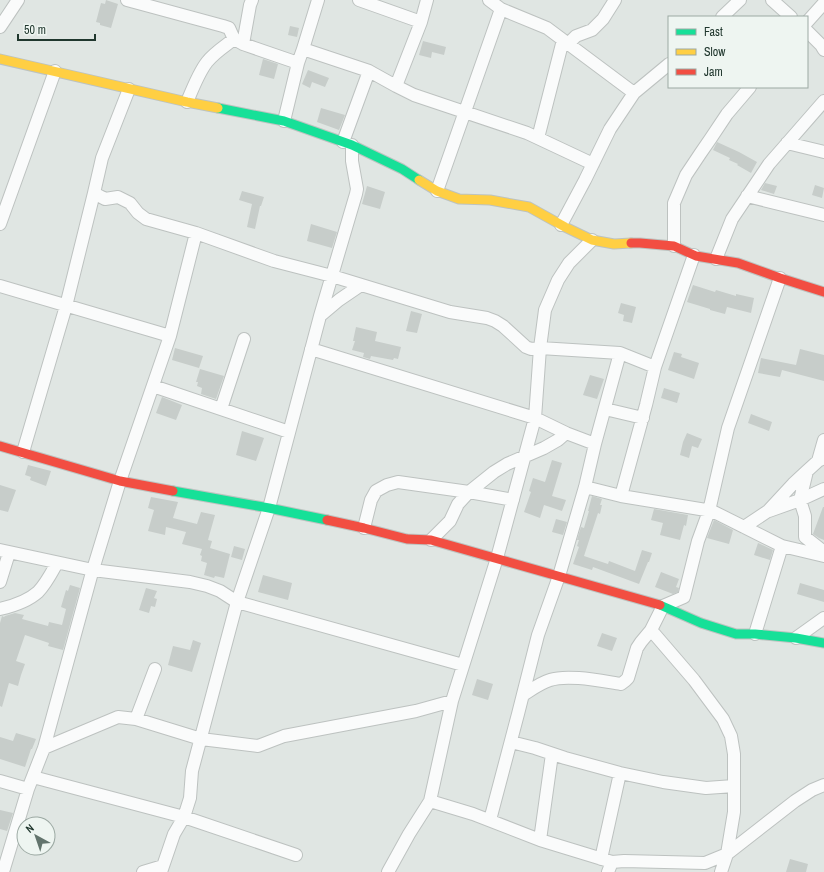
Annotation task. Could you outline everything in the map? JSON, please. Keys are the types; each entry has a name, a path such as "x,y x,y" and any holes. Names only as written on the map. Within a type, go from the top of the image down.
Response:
{"street":[{"path":"0,27 18,0"},
{"path":"127,0 229,28 239,42 298,63"},
{"path":"187,102 206,62 214,54 239,42 252,0"},
{"path":"284,121 298,63 318,0"},
{"path":"359,0 421,22"},
{"path":"396,86 421,22 427,0"},
{"path":"489,0 501,10 547,28 634,93"},
{"path":"538,138 565,42 592,30 603,19 615,0"},
{"path":"772,0 790,16"},
{"path":"723,16 738,1"},
{"path":"808,21 824,3"},
{"path":"437,191 501,10"},
{"path":"808,32 824,50"},
{"path":"303,49 369,71 414,95 527,133 593,164"},
{"path":"0,59 187,102 284,121 347,143 402,169 437,191 459,199 490,200 529,207 592,240 614,244 640,243 674,246 694,255 738,263 824,292"},
{"path":"561,225 610,129 634,93 668,65"},
{"path":"0,224 55,71"},
{"path":"143,872 162,869 174,834 184,816 190,798 192,771 237,602 269,508 320,316 358,189 347,143 369,71"},
{"path":"674,246 674,203 686,175 727,114 749,88"},
{"path":"23,452 66,306 102,158 129,89"},
{"path":"716,259 732,219 769,164 824,102"},
{"path":"787,143 824,152"},
{"path":"94,193 104,199 118,197 130,204 138,213 146,218 196,233 274,261 332,276 450,312 487,318 503,326 531,349 540,348 620,353 655,367"},
{"path":"747,196 824,216"},
{"path":"3,872 28,789 44,748 93,570 120,481 170,336 196,233"},
{"path":"388,872 409,834 430,801 452,701 497,558 526,456 535,418 540,348 545,310 558,280 569,263 592,240"},
{"path":"621,496 655,367 694,255"},
{"path":"523,695 539,684 566,677 621,684 628,678 637,648 651,630 663,606 684,597 698,541 709,511 728,428 780,278"},
{"path":"320,316 339,300 361,285"},
{"path":"0,286 170,336"},
{"path":"221,409 244,339"},
{"path":"311,349 535,418 566,433 596,444"},
{"path":"490,820 538,635 559,576 585,486 620,353"},
{"path":"153,386 289,432"},
{"path":"605,409 642,418"},
{"path":"431,540 450,521 458,504 469,492 494,472 507,464 544,448 558,440 566,433"},
{"path":"744,527 768,511 793,484 821,460 824,440"},
{"path":"0,446 120,481 269,508 364,528 407,539 431,540 663,606 700,623 736,634 755,634 796,638 824,643"},
{"path":"807,471 800,500 805,516 805,536 824,552"},
{"path":"364,528 371,500 376,491 387,485 398,482 513,500"},
{"path":"585,486 621,496 712,511 782,546 824,556"},
{"path":"768,511 800,500 824,489"},
{"path":"755,634 782,546"},
{"path":"0,582 4,551 93,570 190,582 220,591 237,602 463,665"},
{"path":"0,609 10,607 26,600 38,592 57,563"},
{"path":"796,638 824,618"},
{"path":"651,630 694,680 723,719 731,736 734,754 734,812 727,854 721,872"},
{"path":"136,719 155,669"},
{"path":"44,748 118,717 136,719 201,739 258,746 284,736 416,711 452,701"},
{"path":"511,742 620,773 663,782 706,788 734,786"},
{"path":"540,840 552,754"},
{"path":"607,864 620,773"},
{"path":"33,777 184,816 296,855"},
{"path":"0,782 28,789"},
{"path":"430,801 490,820 607,864 624,861 705,863 727,854 812,790 824,786"}],"building":[{"path":"106,0 118,4 111,28 100,25 100,23 96,22 101,3 105,4"},
{"path":"290,26 299,28 297,37 288,35"},
{"path":"423,41 446,47 444,55 432,52 431,58 419,55"},
{"path":"263,59 278,64 274,79 259,75"},
{"path":"308,70 329,78 325,87 312,82 310,88 302,84"},
{"path":"321,108 345,115 339,130 317,122"},
{"path":"717,142 757,162 751,173 729,160 730,158 713,150"},
{"path":"765,183 777,186 774,194 761,190"},
{"path":"815,185 824,188 822,198 812,195"},
{"path":"367,186 385,192 380,209 362,204"},
{"path":"242,191 264,197 260,206 255,229 247,227 252,204 239,200"},
{"path":"311,224 337,232 332,248 307,241"},
{"path":"693,285 715,292 716,290 736,296 736,294 754,298 751,313 727,307 725,314 687,302"},
{"path":"621,303 636,307 632,323 623,321 624,315 618,313"},
{"path":"411,311 422,314 417,333 406,331"},
{"path":"356,327 377,332 375,341 401,347 398,359 394,358 393,360 371,356 370,359 363,357 364,353 352,350 355,341 353,341"},
{"path":"175,348 203,356 199,368 172,360"},
{"path":"800,349 824,355 824,381 782,370 780,377 758,373 761,358 796,365"},
{"path":"674,352 682,354 681,357 699,363 694,379 668,370"},
{"path":"200,369 224,376 216,399 201,394 202,388 197,386 198,382 196,382"},
{"path":"590,375 604,379 597,399 583,395"},
{"path":"664,388 680,393 677,403 661,398"},
{"path":"162,397 182,405 176,420 156,413"},
{"path":"751,414 772,422 769,431 748,423"},
{"path":"242,431 264,438 256,461 236,455"},
{"path":"687,433 702,439 698,448 692,446 689,458 680,455"},
{"path":"552,460 562,463 552,496 566,500 562,511 544,505 540,518 524,512 531,492 529,491 533,478 545,482"},
{"path":"28,465 51,471 46,486 30,480 31,477 25,475"},
{"path":"0,485 16,490 8,512 0,510"},
{"path":"592,496 602,499 600,505 602,505 584,556 608,564 609,561 635,571 642,550 652,553 639,584 593,567 592,570 573,564 579,547 577,546 579,540 577,540 581,527 584,528"},
{"path":"151,497 178,502 173,518 197,524 201,512 215,515 208,540 212,541 210,548 230,554 224,578 215,576 214,578 204,575 207,563 201,561 202,556 200,555 202,549 182,544 186,532 166,527 165,535 148,531 154,510 148,508"},
{"path":"824,507 824,540 813,534"},
{"path":"654,509 688,515 686,526 684,525 680,540 660,535 663,523 651,520"},
{"path":"556,519 567,522 563,535 552,532"},
{"path":"714,520 733,530 729,544 707,538"},
{"path":"758,543 773,550 770,560 754,555"},
{"path":"234,546 245,549 242,560 231,557"},
{"path":"661,572 679,579 676,587 679,588 678,592 673,594 655,587"},
{"path":"263,575 292,583 288,600 258,592"},
{"path":"800,583 824,590 824,602 797,594"},
{"path":"70,585 80,588 63,650 48,646 49,643 25,635 16,661 25,664 18,686 9,683 2,707 0,706 0,623 2,616 4,617 15,613 24,615 22,619 48,626 49,622 62,625 66,609 61,607 66,590 68,591"},
{"path":"146,588 157,591 154,598 157,599 155,607 151,606 149,613 139,610"},
{"path":"602,633 617,638 612,651 597,646"},
{"path":"193,640 201,643 192,672 168,665 173,646 190,650"},
{"path":"477,679 493,684 488,700 472,695"},
{"path":"16,733 36,739 25,767 0,759 0,737 13,741"},
{"path":"0,810 13,813 7,831 0,829"},
{"path":"790,859 808,864 806,872 786,872"}],"traffic: fast":[{"path":"218,108 284,121 352,145 402,169 419,180"},
{"path":"173,491 327,520"},
{"path":"660,605 701,623 736,634 755,634 796,638 824,643"}],"traffic: slow":[{"path":"0,59 218,108"},
{"path":"419,180 437,191 459,199 490,200 529,207 592,240 614,244 631,243"}],"traffic: jam":[{"path":"631,243 674,246 696,256 738,263 824,292"},
{"path":"0,446 120,481 173,491"},
{"path":"327,520 407,539 431,540 660,605"}]}
